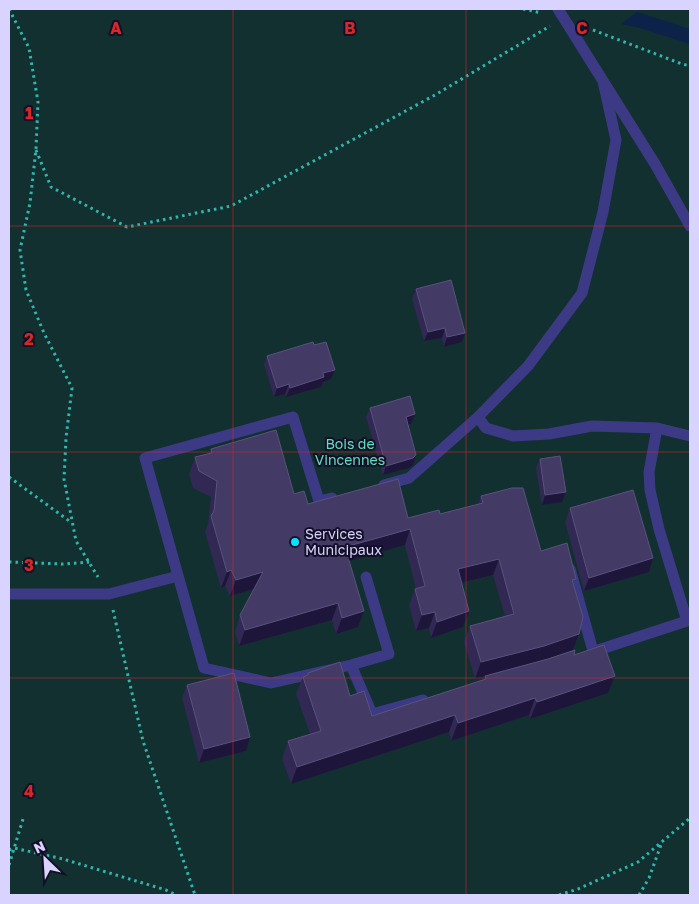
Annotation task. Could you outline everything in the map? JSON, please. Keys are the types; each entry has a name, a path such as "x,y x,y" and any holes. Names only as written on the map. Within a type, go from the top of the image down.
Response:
{"lane":[{"path":"560,13 655,164 690,226"},
{"path":"373,487 409,478 478,417 528,366 582,293 603,212 616,140 603,81"},
{"path":"346,494 319,502 293,417 145,458 204,668 271,683 351,666 389,654 366,577"},
{"path":"478,417 486,428 513,436 549,434 592,426 657,428 690,436"},
{"path":"568,560 589,653 689,621 659,528 650,490 649,472 657,428"},
{"path":"9,594 109,594 178,576"},
{"path":"351,666 372,714 437,696"}],"path":[{"path":"9,9 29,48 38,102 36,149 30,203 20,250 26,290 44,333 72,388 66,438 64,479 72,522 76,541 109,594 143,741 195,895"},
{"path":"36,149 51,187 127,227 231,206 435,95 560,13 690,66"},
{"path":"9,477 72,522"},
{"path":"9,562 63,564 89,562"},
{"path":"559,895 578,889 638,862 690,818"},
{"path":"9,865 23,819"},
{"path":"639,895 649,878 662,842"},
{"path":"9,850 14,848 63,859 166,890 176,895"}],"green space":[{"name":"Bois de Vincennes","path":"9,9 690,9 690,895 9,895"}],"water":[{"path":"637,12 690,29 690,44 621,24"}],"building":[{"path":"451,280 465,333 447,337 445,328 428,332 416,289"},
{"path":"313,342 314,345 326,342 335,370 323,373 324,377 290,388 289,384 277,388 267,356"},
{"path":"410,396 415,414 406,417 416,455 413,458 386,466 370,408"},
{"path":"276,430 294,494 304,491 308,504 398,479 408,518 439,510 440,514 483,503 481,496 512,488 523,488 541,551 567,543 576,579 572,580 583,617 579,634 544,646 481,662 470,626 514,614 499,559 458,569 469,611 437,622 435,612 422,615 415,589 425,586 410,529 345,547 364,611 342,618 338,603 245,630 240,615 263,572 236,580 231,570 227,572 211,516 214,511 217,481 199,471 195,457 212,453 211,449"},
{"path":"560,456 566,492 545,495 540,459"},
{"path":"633,490 653,558 589,578 570,508"},
{"path":"604,645 615,676 537,702 535,698 458,723 455,715 297,767 288,741 321,731 303,677 308,675 308,673 340,662 350,696 364,691 372,716 486,679 485,676 575,650 574,655"},
{"path":"234,673 250,737 204,749 187,685"}],"place":[{"name":"Services Municipaux","path":"295,542"}]}
